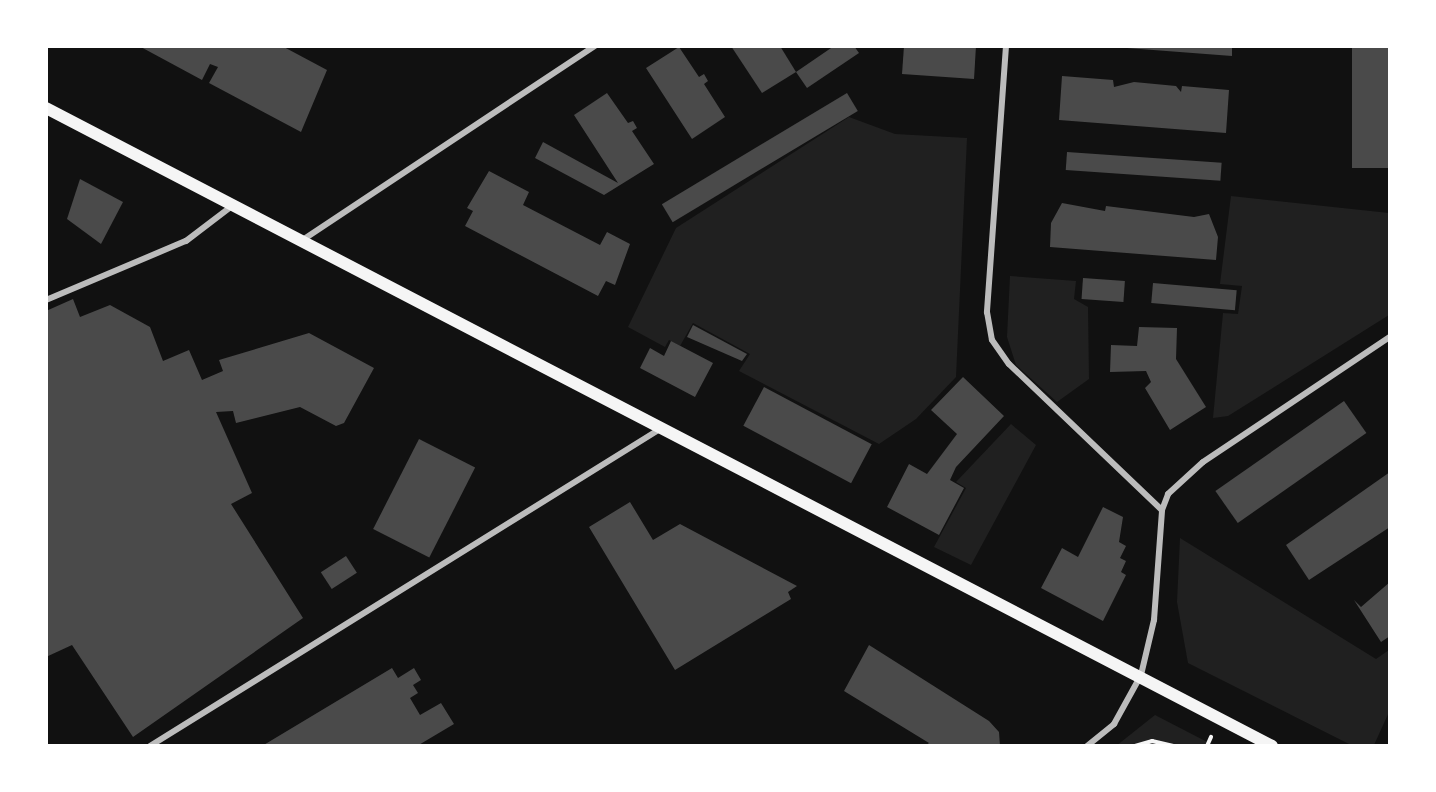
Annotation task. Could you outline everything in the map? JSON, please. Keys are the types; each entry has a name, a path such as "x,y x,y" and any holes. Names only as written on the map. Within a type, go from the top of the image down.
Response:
{"main road":[{"path":"46,108 953,584 1141,675 1272,746"}],"street":[{"path":"300,241 596,46"},
{"path":"1006,46 987,312 992,340 1009,364 1162,510"},
{"path":"46,300 186,241 232,205"},
{"path":"1087,746 1114,724 1141,675 1154,620 1162,510 1188,473 1389,337"},
{"path":"150,746 660,429"}],"path":[{"path":"1135,746 1157,743 1173,746"}],"shaded area":[{"path":"849,117 895,134 967,138 956,377 916,419 879,444 739,371 750,354 693,323 680,346 669,340 665,347 628,327 676,228"},
{"path":"1231,196 1389,213 1389,315 1228,416 1213,418 1223,313 1238,314 1242,286 1220,284"},
{"path":"1010,276 1076,281 1074,299 1088,307 1089,379 1057,402 1016,365 1007,337"},
{"path":"1011,424 1036,445 971,565 934,547 966,488 956,482"},
{"path":"1180,538 1376,659 1389,650 1389,712 1374,745 1351,745 1188,663 1177,602"},
{"path":"1155,715 1213,745 1116,746"}],"building":[{"path":"139,46 282,46 327,70 301,132 209,83 218,67 210,64 202,80"},
{"path":"731,46 780,46 796,72 762,93"},
{"path":"834,46 854,46 859,53 807,88 796,72"},
{"path":"904,46 976,46 974,79 902,74"},
{"path":"1128,46 1232,46 1232,56 1127,48"},
{"path":"1352,46 1390,46 1390,168 1352,168"},
{"path":"679,47 699,77 704,74 708,81 704,84 725,117 692,139 646,68"},
{"path":"1062,76 1113,80 1114,87 1134,82 1176,86 1181,92 1182,86 1229,90 1226,133 1059,120"},
{"path":"607,93 628,123 633,121 637,128 632,131 654,164 604,195 535,158 543,142 618,183 574,115"},
{"path":"847,93 858,111 673,222 662,204"},
{"path":"1067,152 1222,163 1220,181 1066,170"},
{"path":"489,171 529,192 523,205 600,245 607,232 630,244 615,285 606,281 598,296 465,226 473,211 467,208"},
{"path":"80,179 123,202 101,244 67,219"},
{"path":"1062,203 1105,211 1106,206 1194,217 1209,214 1218,237 1216,260 1050,247 1051,223"},
{"path":"1083,278 1125,281 1123,302 1082,299"},
{"path":"1153,283 1237,290 1235,310 1151,303"},
{"path":"73,299 80,317 110,305 150,327 163,361 189,350 202,380 223,371 219,360 309,333 374,368 344,423 336,426 300,407 236,423 233,411 216,412 252,493 231,504 303,618 133,737 72,645 46,657 46,311"},
{"path":"693,325 747,354 742,361 687,337"},
{"path":"1139,327 1177,328 1176,359 1206,407 1170,430 1145,388 1151,382 1146,371 1110,372 1111,345 1137,346"},
{"path":"671,341 713,363 695,397 640,368 650,348 664,356"},
{"path":"963,377 1004,416 956,467 950,480 964,488 939,535 887,507 909,464 927,474 957,434 931,410"},
{"path":"764,387 872,444 851,483 743,426"},
{"path":"1344,401 1366,433 1238,523 1215,491"},
{"path":"419,439 475,468 429,558 373,529"},
{"path":"1390,472 1390,527 1309,580 1286,545"},
{"path":"630,502 653,540 680,524 797,586 788,592 791,599 675,670 589,527"},
{"path":"1103,507 1123,517 1119,542 1126,546 1120,558 1126,561 1121,572 1126,575 1103,621 1041,588 1062,548 1078,557"},
{"path":"346,556 357,573 332,589 321,572"},
{"path":"1390,582 1390,636 1381,642 1354,600 1361,607"},
{"path":"869,645 989,721 999,732 1000,746 925,746 929,743 844,691"},
{"path":"392,668 398,678 414,668 421,680 413,685 418,693 410,698 420,715 441,703 454,724 417,746 262,746"}]}
